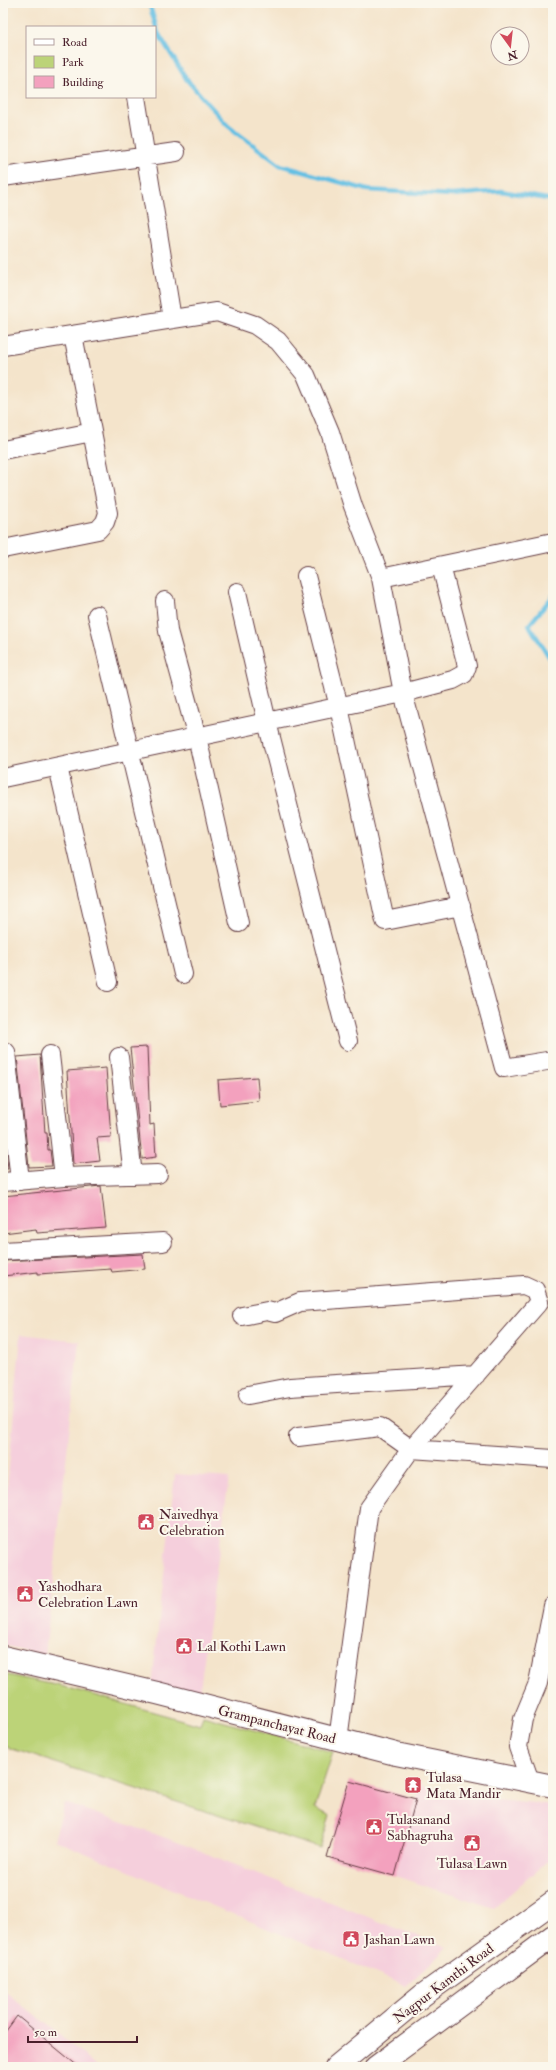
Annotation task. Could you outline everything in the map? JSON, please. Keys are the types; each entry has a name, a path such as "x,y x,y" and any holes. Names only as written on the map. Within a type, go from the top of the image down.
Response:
{"street":[{"path":"136,98 172,319"},
{"path":"3,177 176,152"},
{"path":"3,346 217,312 255,325 278,341 306,375 330,432 353,506 381,578 403,693 504,1068 553,1060"},
{"path":"3,549 98,530 102,527 108,513 73,335"},
{"path":"3,450 92,432"},
{"path":"381,578 553,542"},
{"path":"3,778 339,707 453,680 464,674 467,666 441,566"},
{"path":"306,576 339,707 384,921 460,906"},
{"path":"237,592 267,722 348,1041"},
{"path":"165,601 168,631 197,737 239,923"},
{"path":"97,615 183,974"},
{"path":"58,767 108,982"},
{"path":"6,1052 12,1181 64,1177 158,1174"},
{"path":"50,1055 64,1177"},
{"path":"119,1057 133,1175"},
{"path":"3,1251 163,1242"},
{"path":"242,1316 267,1311 275,1313 300,1302 524,1286 535,1290 539,1302 411,1449 369,1508 338,1740"},
{"path":"248,1395 290,1387 476,1375"},
{"path":"298,1437 380,1427 411,1449 553,1459"},
{"path":"530,1781 518,1747 524,1719 538,1683 553,1606"},
{"name":"Grampanchayat Road","path":"3,1657 157,1693 396,1754 553,1786"},
{"name":"Nagpur Kamthi Road","path":"336,2067 423,1995 553,1902"},
{"path":"376,2067 553,1936"}],"shaded area":[{"path":"21,1334 79,1341 45,1655 3,1645 3,1533"},
{"path":"175,1474 229,1478 199,1696 152,1685"},
{"path":"420,1785 468,1796 553,1805 553,1856 494,1908 395,1876"},
{"path":"65,1803 172,1840 447,1948 406,1986 54,1840"},
{"path":"3,1990 57,2032 97,2067 3,2067"}],"green space":[{"path":"3,1674 65,1687 200,1725 203,1716 333,1752 315,1808 330,1816 320,1848 3,1746"}],"building":[{"path":"147,1047 150,1125 154,1124 156,1157 142,1159 130,1048"},
{"path":"40,1055 45,1133 47,1133 48,1150 50,1150 52,1166 29,1167 17,1057"},
{"path":"106,1068 111,1137 97,1138 100,1161 73,1164 67,1071"},
{"path":"257,1077 259,1101 220,1105 218,1080"},
{"path":"3,1122 8,1169 3,1169"},
{"path":"101,1186 106,1228 37,1233 36,1229 3,1233 3,1196"},
{"path":"143,1254 145,1269 112,1272 111,1269 38,1274 38,1272 3,1276 3,1261"},
{"path":"349,1781 416,1799 395,1876 327,1857"},
{"path":"17,2016 79,2067 3,2067 3,2035"}],"waterway":[{"path":"149,3 156,26"},
{"path":"156,26 158,33 187,80 228,126 280,165 367,190 452,195 501,191 553,200"},
{"path":"553,596 529,625 553,663"}],"place":[{"name":"Naivedhya Celebration","path":"146,1522"},
{"name":"Yashodhara Celebration Lawn","path":"25,1594"},
{"name":"Lal Kothi Lawn","path":"184,1646"},
{"name":"Tulasa Mata Mandir","path":"413,1785"},
{"name":"Tulasanand Sabhagruha","path":"374,1827"},
{"name":"Tulasa Lawn","path":"472,1843"},
{"name":"Jashan Lawn","path":"351,1939"}]}
